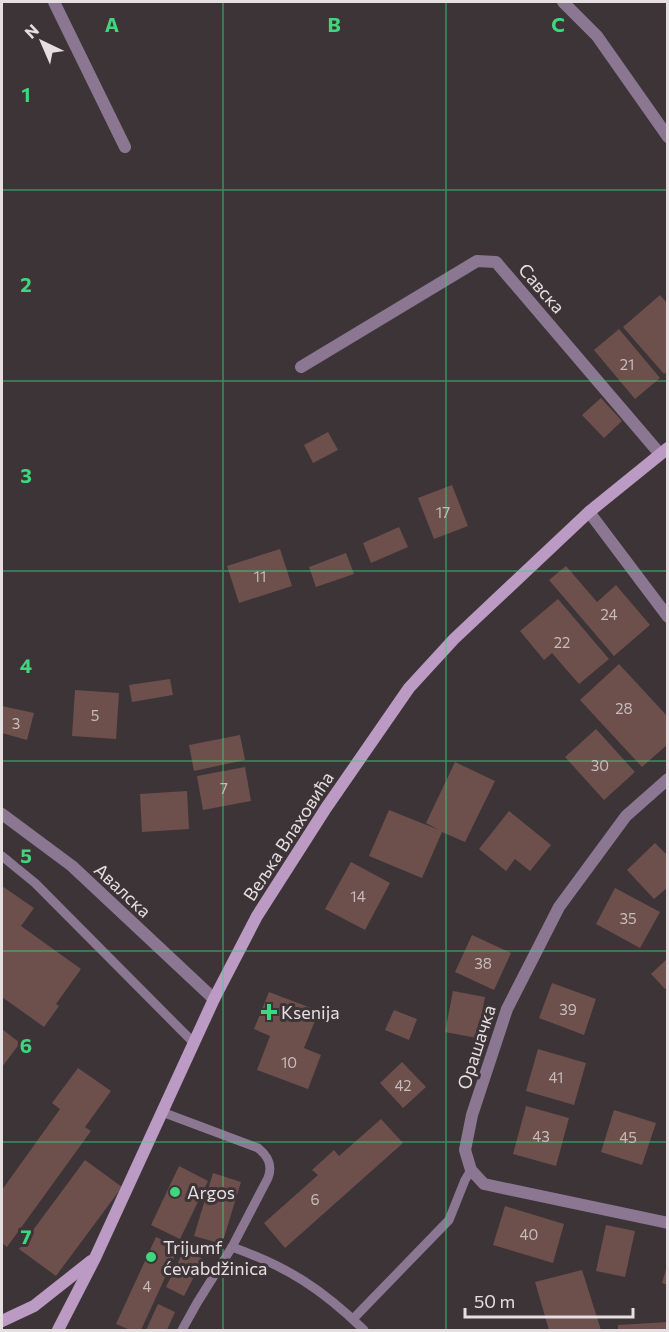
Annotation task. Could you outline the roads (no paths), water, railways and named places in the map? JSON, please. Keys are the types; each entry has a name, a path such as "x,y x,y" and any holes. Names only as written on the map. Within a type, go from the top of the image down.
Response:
{"street":[{"path":"54,2 125,147"},
{"path":"563,2 597,36 668,137"},
{"name":"Савска","path":"301,367 477,261 496,262 664,451"},
{"name":"Вељка Влаховића","path":"58,1330 95,1258 214,999 257,916 326,808 409,688 454,639 589,512 664,451"},
{"path":"589,512 668,617"},
{"name":"Орашачка","path":"471,1170 465,1150 472,1115 512,998 559,907 626,816 668,779"},
{"name":"Авалска","path":"2,814 72,866 214,999"},
{"path":"471,1170 484,1184 668,1223"},
{"path":"2,1321 34,1306 95,1258"}],"lane":[{"path":"2,856 35,883 194,1043"},
{"path":"162,1112 258,1148 269,1159 268,1178 232,1247 182,1330"},
{"path":"353,1319 449,1220 471,1170"},
{"path":"232,1247 265,1260 315,1287 364,1330"}],"place":[{"name":"Ksenija","path":"269,1012"},
{"name":"Argos","path":"175,1192"},
{"name":"Trijumf ćevabdžinica","path":"151,1257"}]}
